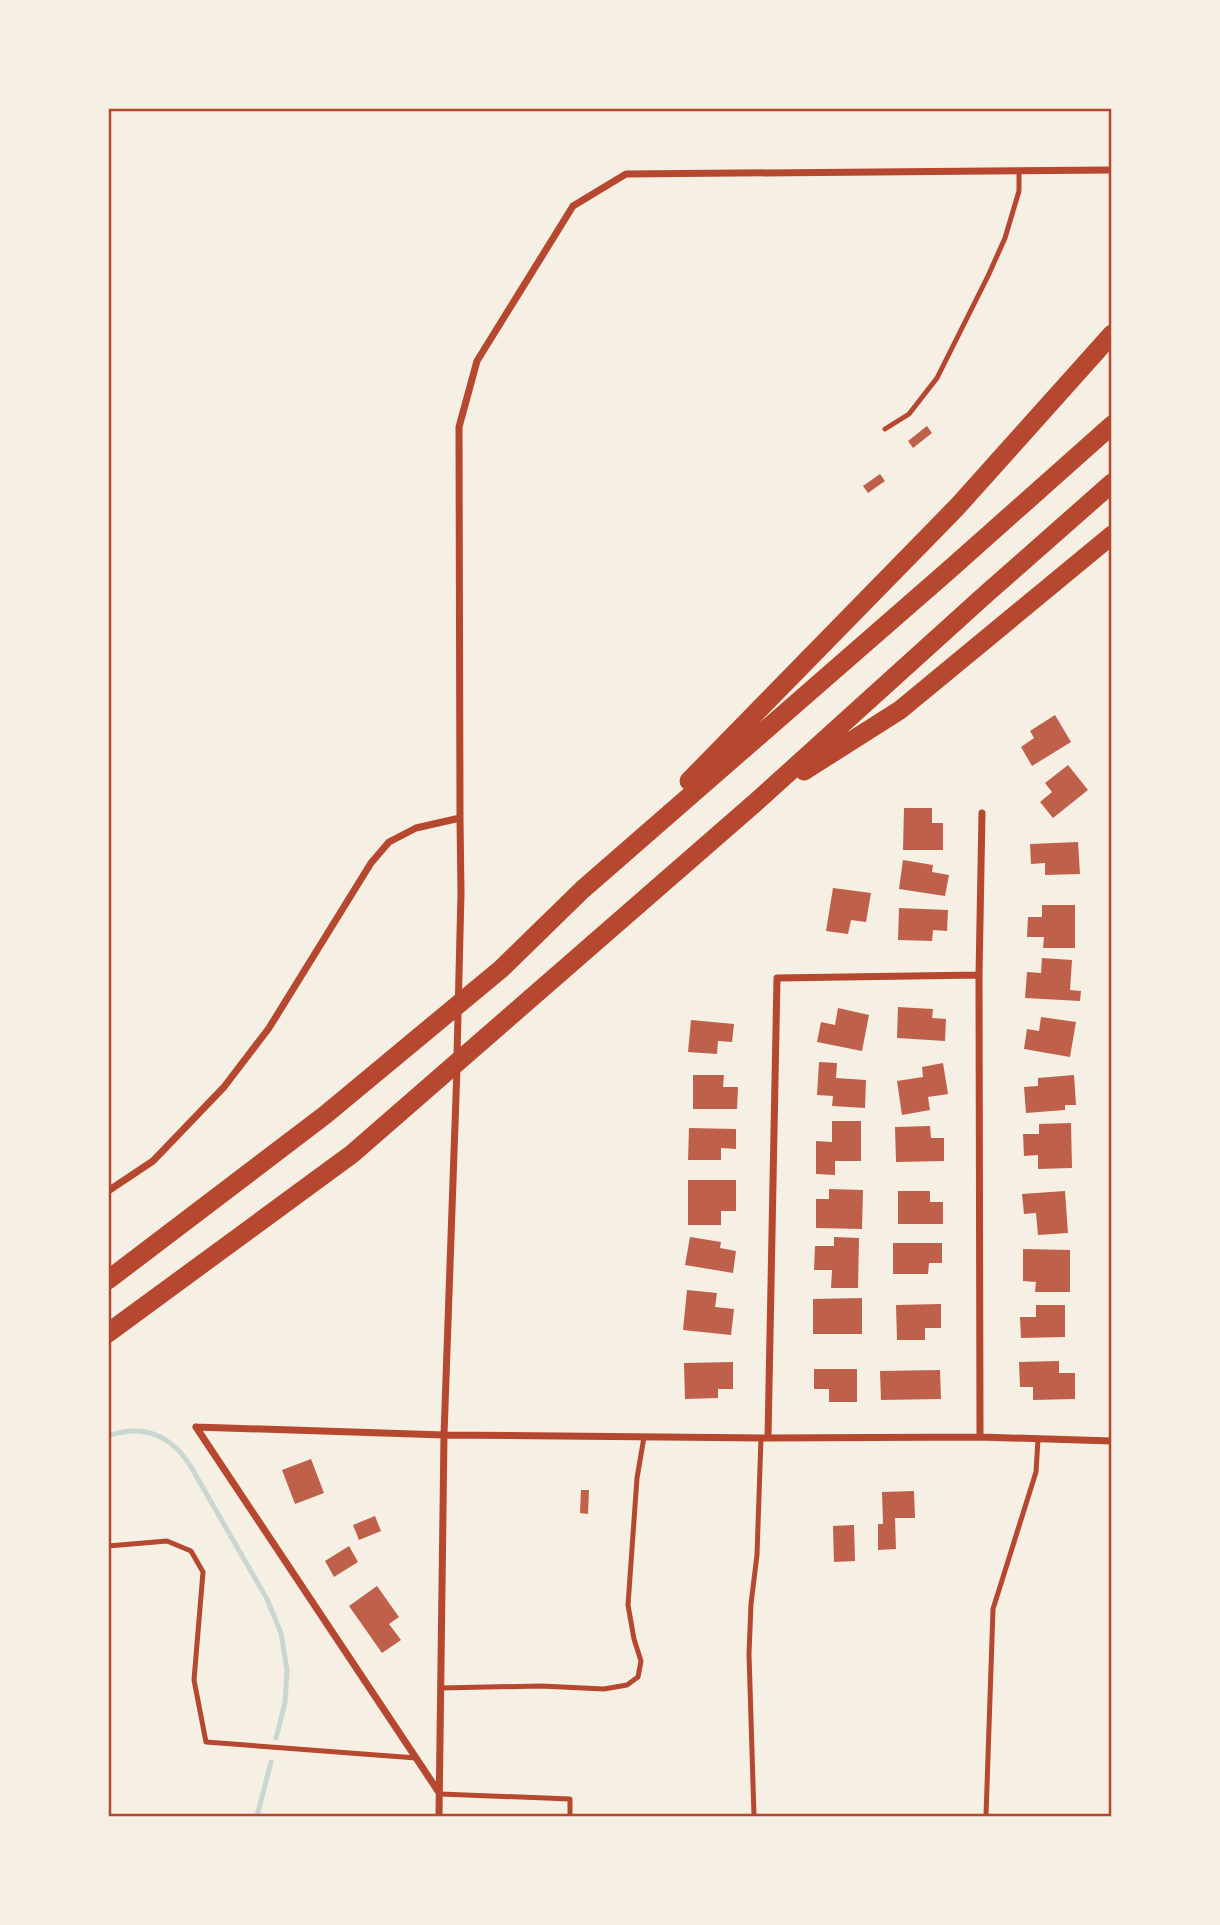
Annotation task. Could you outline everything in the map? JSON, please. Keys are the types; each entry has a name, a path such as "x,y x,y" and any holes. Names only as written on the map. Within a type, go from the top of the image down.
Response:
{"highway":[{"path":"108,1280 325,1115 500,969 582,890 957,507 1111,334"},
{"path":"582,890 1111,425"},
{"path":"108,1333 352,1154 756,802 1111,483"},
{"path":"756,802 900,710 1111,535"}],"street":[{"path":"439,1816 444,1435 461,893 459,427 477,361 573,206 626,174 1111,170"},
{"path":"980,1437 979,975 982,813"},
{"path":"108,1191 153,1161 224,1087 269,1028 371,863 389,842 416,828 460,818"},
{"path":"764,1438 777,978 979,975"},
{"path":"440,1794 196,1427 444,1435 980,1437 1111,1441"}],"lane":[{"path":"886,429 909,414 937,378 1005,238 1019,191 1019,171"},
{"path":"440,1688 541,1686 604,1689 627,1685 638,1677 641,1661 628,1605 637,1478 645,1437"},
{"path":"754,1816 749,1654 764,1438"},
{"path":"986,1816 993,1609 1036,1472 1038,1439"},
{"path":"108,1546 167,1541 191,1551 203,1572 194,1680 206,1742 416,1758"},
{"path":"440,1794 570,1799 570,1816"}],"building":[{"path":"927,426 932,433 913,448 908,441"},
{"path":"880,474 885,481 868,493 863,486"},
{"path":"1055,715 1071,742 1032,766 1021,747 1034,738 1030,731"},
{"path":"1068,765 1088,790 1053,818 1040,802 1052,792 1045,783"},
{"path":"904,808 932,808 932,823 943,823 943,850 903,850"},
{"path":"1078,842 1080,874 1045,875 1045,863 1031,864 1030,844"},
{"path":"903,860 933,865 932,872 949,875 945,896 899,889"},
{"path":"833,888 871,893 866,922 851,920 848,934 826,931"},
{"path":"1042,905 1075,905 1075,948 1043,948 1044,937 1027,937 1028,917 1042,917"},
{"path":"899,908 948,910 947,931 933,930 932,941 898,940"},
{"path":"1042,958 1072,960 1070,990 1081,991 1080,1001 1025,998 1027,972 1041,973"},
{"path":"898,1007 933,1009 932,1018 946,1019 945,1041 897,1038"},
{"path":"838,1008 869,1015 862,1051 817,1042 821,1022 835,1025"},
{"path":"1041,1017 1076,1022 1070,1057 1024,1049 1027,1029 1039,1031"},
{"path":"691,1020 734,1024 732,1042 718,1041 717,1054 688,1052"},
{"path":"819,1062 837,1063 836,1078 866,1080 865,1108 832,1106 833,1096 817,1095"},
{"path":"943,1063 948,1094 928,1097 930,1110 902,1115 897,1081 923,1077 922,1067"},
{"path":"693,1075 724,1075 723,1087 738,1087 737,1109 693,1109"},
{"path":"1074,1075 1076,1105 1065,1105 1065,1110 1026,1113 1024,1087 1038,1086 1038,1078"},
{"path":"832,1121 861,1121 861,1161 835,1161 835,1175 816,1174 816,1141 832,1142"},
{"path":"1071,1123 1072,1168 1038,1169 1038,1155 1024,1156 1023,1134 1039,1134 1039,1124"},
{"path":"930,1126 931,1138 944,1138 944,1161 896,1162 895,1127"},
{"path":"689,1128 736,1129 736,1149 721,1148 721,1160 688,1160"},
{"path":"688,1180 736,1180 736,1211 721,1211 721,1225 688,1225"},
{"path":"829,1189 863,1190 862,1229 816,1228 816,1199 829,1199"},
{"path":"898,1191 930,1191 930,1202 943,1202 943,1224 898,1224"},
{"path":"1065,1191 1068,1233 1038,1235 1036,1213 1024,1214 1022,1194"},
{"path":"690,1237 721,1242 720,1248 736,1251 733,1273 685,1265"},
{"path":"834,1237 859,1238 858,1288 831,1288 832,1270 814,1270 815,1246 834,1246"},
{"path":"893,1243 942,1243 942,1263 929,1263 928,1274 893,1274"},
{"path":"1023,1249 1070,1250 1070,1292 1035,1292 1036,1282 1023,1281"},
{"path":"687,1290 717,1293 715,1307 734,1309 731,1335 683,1330"},
{"path":"862,1298 862,1334 813,1334 813,1299"},
{"path":"941,1304 941,1328 925,1328 925,1340 897,1340 896,1305"},
{"path":"1036,1305 1065,1305 1065,1337 1021,1338 1020,1317 1036,1317"},
{"path":"1059,1361 1059,1373 1075,1373 1075,1399 1033,1400 1033,1387 1020,1387 1019,1362"},
{"path":"733,1362 733,1389 718,1389 718,1398 685,1399 684,1363"},
{"path":"814,1369 857,1369 857,1402 829,1402 829,1389 814,1389"},
{"path":"940,1370 941,1399 881,1400 880,1371"},
{"path":"311,1459 324,1493 295,1504 282,1470"},
{"path":"581,1490 589,1490 588,1514 580,1513"},
{"path":"914,1491 915,1518 895,1518 896,1549 878,1550 878,1524 883,1524 882,1492"},
{"path":"375,1516 381,1531 359,1540 353,1525"},
{"path":"854,1525 855,1561 834,1562 833,1526"},
{"path":"349,1546 358,1562 334,1577 325,1561"},
{"path":"377,1586 399,1617 389,1624 401,1640 382,1653 349,1606"}],"waterway":[{"path":"108,1436 121,1432 145,1432 156,1435 175,1447 191,1467 267,1599 281,1633 287,1670 285,1703 276,1738"},
{"path":"257,1816 271,1762"}]}
